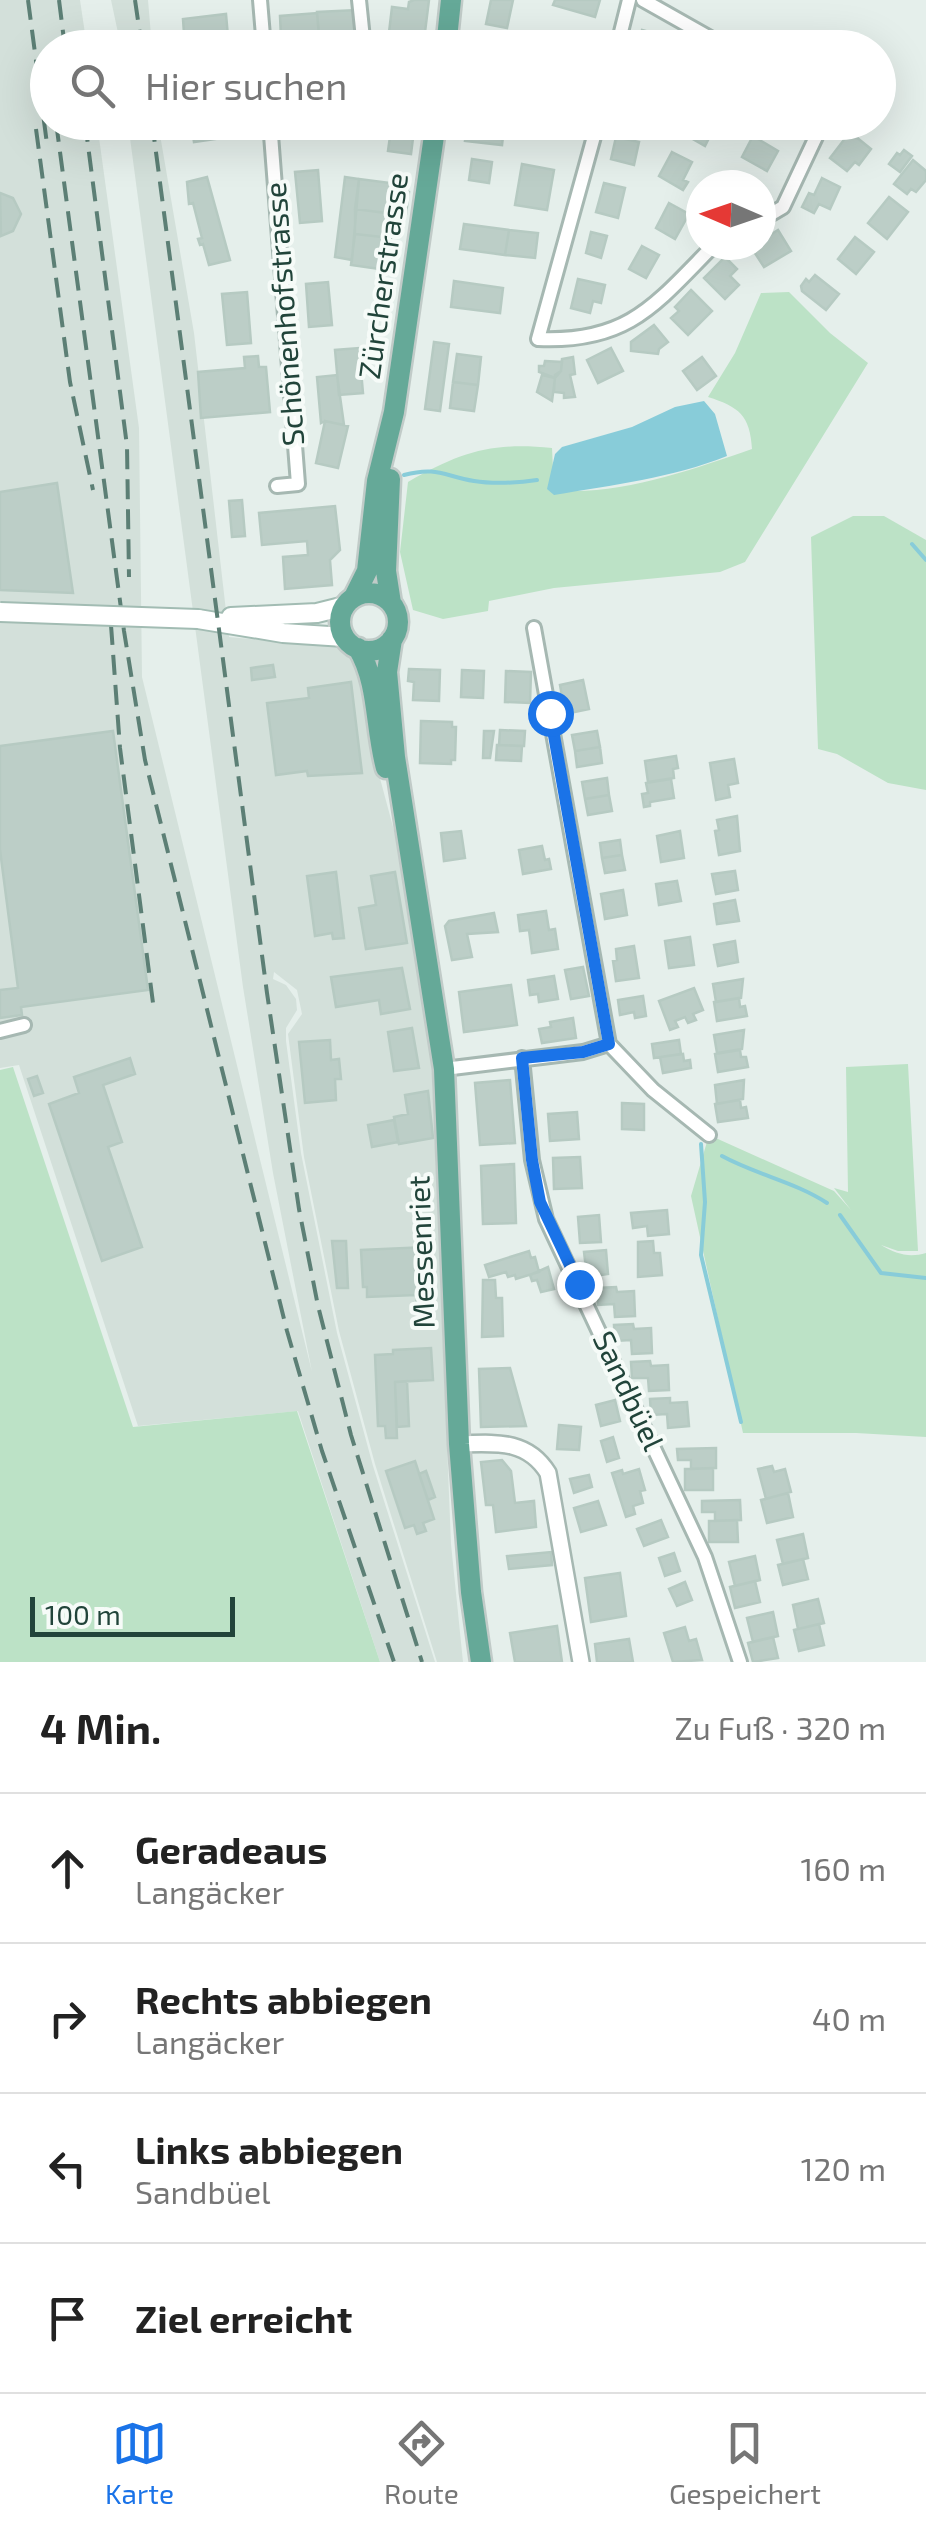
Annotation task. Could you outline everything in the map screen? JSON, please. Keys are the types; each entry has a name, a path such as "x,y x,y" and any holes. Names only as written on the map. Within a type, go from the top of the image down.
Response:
{"main road":[{"path":"448,30 451,0"},
{"name":"Zürcherstrasse","path":"391,603 386,571 390,437 433,140"},
{"name":"Zürcherstrasse","path":"349,601 367,571 377,481 390,437"},
{"path":"0,612 198,619 317,613 370,593 391,603"},
{"name":"Messenriet","path":"349,601 340,622 370,676 377,730 391,766 444,1070 459,1444 481,1662"},
{"name":"Messenriet","path":"391,603 398,625 387,672 391,766"},
{"path":"198,619 376,650 392,639"}],"street":[{"path":"260,0 262,30"},
{"path":"359,0 362,30"},
{"path":"622,30 629,0"},
{"path":"643,0 696,30"},
{"name":"Schönenhofstrasse","path":"271,140 298,484 277,486"},
{"path":"593,140 538,339 574,341 603,335 639,316 698,260"},
{"path":"776,210 783,206 814,140"},
{"path":"534,628 609,1044 653,1090 708,1134"},
{"path":"0,1030 24,1024"},
{"path":"444,1070 583,1052 609,1044"},
{"name":"Sandbüel","path":"522,1058 532,1160 546,1219 705,1558 740,1662"},
{"path":"459,1444 512,1444 528,1450 548,1473 582,1662"}],"shaded area":[{"path":"0,0 80,0 84,30 30,30 30,140 99,140 139,428 142,677 312,1372 273,1173 243,987 130,140 161,140 194,333 229,637 326,640 342,645 356,656 363,675 374,756 412,918 431,1049 451,1544 463,1662 437,1662 375,1464 339,1331 304,1157 288,1034 302,1014 297,990 274,972 273,979 286,985 296,999 297,1010 286,1028 286,1041 301,1153 337,1333 373,1466 435,1662 380,1662 298,1411 138,1426 19,1065 0,1068"},
{"path":"111,0 148,0 151,30 117,30"}],"green space":[{"path":"789,292 830,333 868,363 745,562 720,572 554,588 489,601 488,611 443,619 413,610 400,552 408,482 461,456 494,448 552,448 554,490 578,491 654,480 752,449 749,428 741,414 708,397 735,353 761,293"},
{"path":"853,516 884,516 926,540 926,790 888,783 837,754 818,749 811,537"},
{"path":"908,1064 918,1251 898,1251 881,1245 903,1254 926,1253 926,1437 743,1433 691,1196 709,1135 834,1191 851,1210 834,1188 848,1192 846,1067"},
{"path":"13,1067 133,1427 297,1411 380,1662 0,1662 0,1070"}],"water":[{"path":"704,401 715,414 727,456 620,484 554,495 547,489 555,454 562,447 632,427 675,407"}],"building":[{"path":"429,0 425,30 389,30 392,7 408,9 409,2"},
{"path":"491,0 513,0 507,28 486,24"},
{"path":"555,0 600,0 595,17 553,5"},
{"path":"357,10 359,30 319,30 317,12"},
{"path":"317,13 318,30 281,30 280,16"},
{"path":"226,14 227,30 184,30 183,19"},
{"path":"390,140 413,140 411,154 388,151"},
{"path":"465,140 503,140 502,145"},
{"path":"615,140 639,142 634,165 611,159"},
{"path":"751,140 760,140 778,151 765,170 742,157"},
{"path":"844,140 860,140 871,149 859,165 855,162 847,171 830,158"},
{"path":"904,150 912,156 900,172 889,164"},
{"path":"672,152 692,162 686,170 683,190 659,176"},
{"path":"472,159 492,162 489,183 469,180"},
{"path":"913,160 926,171 926,180 916,192 911,189 907,194 894,184"},
{"path":"522,164 554,170 547,210 515,205"},
{"path":"318,170 322,221 300,223 295,172"},
{"path":"207,177 230,260 209,265 198,239 202,238 193,203 189,204 187,182"},
{"path":"345,177 359,179 352,260 335,257"},
{"path":"822,178 840,187 830,209 819,204 814,213 802,207 809,193 814,195"},
{"path":"359,179 398,184 394,214 355,209"},
{"path":"604,183 625,188 618,218 596,212"},
{"path":"398,188 409,192 406,214 394,214"},
{"path":"0,193 13,198 21,214 13,231 1,236"},
{"path":"889,197 908,212 887,239 868,223"},
{"path":"669,203 686,212 675,239 656,228"},
{"path":"355,209 394,214 391,238 355,234"},
{"path":"464,224 509,230 505,255 460,249"},
{"path":"509,230 538,233 535,258 505,255"},
{"path":"776,231 791,251 776,260"},
{"path":"591,232 607,236 601,258 586,253"},
{"path":"355,234 391,238 387,270 351,265"},
{"path":"855,237 874,252 856,274 838,259"},
{"path":"642,246 659,255 646,278 629,269"},
{"path":"722,260 728,260 737,269 730,276 739,285 725,299 704,278"},
{"path":"815,275 839,294 826,310 802,291 806,279 809,282"},
{"path":"578,279 605,285 601,303 593,301 590,313 571,308"},
{"path":"454,281 503,288 500,313 451,307"},
{"path":"328,282 332,325 309,327 306,284"},
{"path":"691,290 712,311 688,335 671,318 679,311 675,307"},
{"path":"247,292 251,343 227,345 222,294"},
{"path":"654,325 668,342 658,354 631,351 631,342"},
{"path":"434,342 449,344 440,411 425,409"},
{"path":"359,348 363,393 339,395 335,350"},
{"path":"611,348 623,371 598,383 587,360"},
{"path":"457,354 481,357 478,385 453,382"},
{"path":"258,356 259,367 266,367 270,412 201,418 198,372 245,368 244,357"},
{"path":"573,357 575,374 570,375 575,397 564,398 564,393 554,392 555,375 561,371 562,359"},
{"path":"702,357 716,376 697,390 683,371"},
{"path":"545,361 562,362 555,378 539,372"},
{"path":"337,375 344,425 321,423 317,377"},
{"path":"542,375 555,378 552,401 537,392"},
{"path":"453,382 478,385 474,411 450,408"},
{"path":"325,421 348,426 338,468 316,463"},
{"path":"57,483 73,593 0,590 0,492"},
{"path":"242,500 245,536 232,537 229,501"},
{"path":"335,506 340,550 330,560 332,585 285,589 283,557 308,555 307,541 262,545 259,513"},
{"path":"273,665 275,677 252,680 251,668"},
{"path":"409,669 440,670 439,701 413,700 414,682 408,681"},
{"path":"462,670 484,671 483,698 461,697"},
{"path":"506,671 531,672 530,703 505,702"},
{"path":"583,680 589,709 565,714 560,685"},
{"path":"351,682 362,773 308,776 307,771 276,775 267,703 309,698 308,688"},
{"path":"421,721 452,722 452,727 456,727 455,760 451,764 420,763"},
{"path":"500,730 525,731 524,746 499,745"},
{"path":"113,731 148,990 21,1007 22,1015 0,1018 0,990 18,988 0,850 0,746"},
{"path":"484,731 494,731 490,758 483,758"},
{"path":"597,731 600,747 575,751 572,735"},
{"path":"497,745 522,746 521,761 496,760"},
{"path":"600,747 602,763 577,767 575,751"},
{"path":"676,756 678,768 673,769 674,778 648,782 645,761"},
{"path":"734,759 738,783 728,785 730,797 716,800 710,763"},
{"path":"607,778 609,795 585,799 582,782"},
{"path":"671,779 674,798 650,802 650,806 644,807 642,794 648,793 646,783"},
{"path":"609,795 612,811 588,815 585,799"},
{"path":"737,816 740,851 719,855 717,820"},
{"path":"461,831 465,858 444,861 441,833"},
{"path":"680,831 684,858 661,862 657,836"},
{"path":"620,840 622,855 602,858 600,843"},
{"path":"542,846 551,869 523,874 519,850"},
{"path":"622,855 625,870 605,873 602,858"},
{"path":"735,871 738,890 716,894 712,874"},
{"path":"336,872 344,938 333,939 332,933 315,936 307,876"},
{"path":"395,872 407,943 366,949 359,908 376,905 371,876"},
{"path":"677,881 681,901 659,905 656,884"},
{"path":"623,890 627,915 605,919 601,894"},
{"path":"735,900 739,921 717,924 714,904"},
{"path":"546,911 549,930 555,929 558,949 532,953 529,930 520,931 518,915"},
{"path":"494,913 498,932 467,934 472,957 452,960 445,926 449,921"},
{"path":"690,937 694,965 669,968 665,941"},
{"path":"735,941 738,962 718,966 714,945"},
{"path":"634,946 639,978 616,981 616,949"},
{"path":"583,967 589,996 571,999 565,970"},
{"path":"402,968 410,1009 381,1014 379,1000 336,1007 331,977"},
{"path":"554,976 558,999 539,1002 538,994 530,995 528,980"},
{"path":"743,979 741,998 716,1002 713,984"},
{"path":"511,985 517,1025 464,1032 459,992"},
{"path":"694,988 703,1010 693,1014 696,1020 688,1023 685,1017 675,1021 678,1027 670,1030 659,1001"},
{"path":"643,996 646,1016 635,1018 634,1012 620,1015 618,1000"},
{"path":"739,998 747,1016 717,1021 714,1002"},
{"path":"573,1018 576,1038 542,1043 539,1029 551,1027 550,1022"},
{"path":"412,1028 419,1068 394,1071 388,1032"},
{"path":"744,1030 742,1049 717,1053 714,1035"},
{"path":"330,1040 331,1060 339,1059 341,1079 335,1079 336,1100 305,1103 299,1042"},
{"path":"679,1040 681,1054 654,1058 652,1044"},
{"path":"740,1050 748,1067 718,1072 715,1054"},
{"path":"683,1054 684,1061 690,1060 691,1068 663,1073 660,1057"},
{"path":"130,1058 135,1074 103,1085 122,1142 108,1147 142,1247 102,1261 49,1104 79,1093 74,1077"},
{"path":"37,1076 43,1093 34,1096 28,1079"},
{"path":"510,1080 515,1143 480,1145 475,1083"},
{"path":"744,1080 743,1099 717,1104 715,1085"},
{"path":"428,1091 433,1138 399,1144 394,1117 408,1114 405,1095"},
{"path":"740,1100 748,1118 718,1122 715,1104"},
{"path":"622,1103 644,1104 644,1130 622,1129"},
{"path":"577,1112 579,1139 550,1141 548,1114"},
{"path":"394,1120 398,1142 372,1147 368,1125"},
{"path":"580,1157 582,1188 554,1189 553,1158"},
{"path":"514,1164 516,1223 483,1224 481,1166"},
{"path":"667,1210 669,1234 648,1236 647,1226 633,1228 631,1213"},
{"path":"599,1215 601,1242 580,1243 578,1217"},
{"path":"332,1241 346,1241 348,1288 337,1288"},
{"path":"653,1241 654,1253 660,1253 662,1275 638,1277 638,1242"},
{"path":"427,1247 430,1306 417,1307 416,1295 367,1297 361,1250"},
{"path":"606,1250 608,1274 587,1277 584,1252"},
{"path":"529,1251 539,1272 516,1279 506,1272 489,1277 485,1265"},
{"path":"548,1267 554,1289 541,1292 537,1280 532,1281 530,1275"},
{"path":"483,1280 495,1280 496,1298 502,1298 503,1336 482,1337"},
{"path":"616,1287 617,1292 634,1291 635,1316 615,1317 614,1304 598,1305 597,1288"},
{"path":"633,1324 634,1329 651,1328 652,1353 632,1354 631,1340 615,1341 614,1325"},
{"path":"431,1348 433,1380 395,1382 397,1438 386,1438 385,1426 378,1426 375,1355"},
{"path":"650,1361 651,1366 668,1365 669,1390 649,1391 648,1378 632,1378 631,1362"},
{"path":"510,1368 526,1426 481,1427 479,1369"},
{"path":"407,1381 409,1426 397,1427 395,1382"},
{"path":"670,1398 670,1403 687,1402 689,1426 668,1428 667,1414 651,1415 650,1399"},
{"path":"615,1400 620,1421 601,1426 596,1405"},
{"path":"559,1425 581,1427 579,1450 557,1449"},
{"path":"613,1437 619,1458 607,1462 601,1441"},
{"path":"716,1448 716,1468 691,1469 691,1460 678,1460 677,1449"},
{"path":"502,1460 511,1471 515,1503 534,1501 536,1527 496,1532 493,1505 486,1505 481,1462"},
{"path":"415,1461 434,1519 423,1523 426,1531 417,1534 414,1525 405,1528 386,1471"},
{"path":"772,1466 774,1472 785,1469 791,1492 766,1499 758,1469"},
{"path":"713,1468 713,1490 685,1490 685,1469"},
{"path":"639,1469 645,1490 640,1491 643,1503 633,1506 635,1514 626,1517 612,1473"},
{"path":"426,1471 435,1497 428,1500 419,1474"},
{"path":"589,1475 592,1487 574,1493 570,1479"},
{"path":"788,1493 793,1517 767,1523 761,1500"},
{"path":"740,1500 741,1520 715,1521 715,1512 702,1512 702,1501"},
{"path":"598,1501 606,1525 581,1532 574,1508"},
{"path":"661,1520 668,1537 644,1546 637,1529"},
{"path":"737,1520 738,1542 709,1542 709,1521"},
{"path":"803,1534 808,1558 783,1564 777,1540"},
{"path":"551,1552 552,1565 509,1569 507,1556"},
{"path":"674,1553 680,1571 665,1576 659,1558"},
{"path":"755,1556 760,1580 735,1586 729,1562"},
{"path":"803,1559 808,1579 783,1585 778,1565"},
{"path":"620,1573 626,1616 591,1622 585,1578"},
{"path":"755,1581 760,1602 735,1608 730,1587"},
{"path":"685,1582 692,1600 677,1606 669,1589"},
{"path":"818,1599 824,1623 798,1629 793,1605"},
{"path":"773,1612 778,1636 753,1642 747,1618"},
{"path":"819,1624 824,1645 799,1651 794,1630"},
{"path":"557,1626 562,1662 515,1662 510,1633"},
{"path":"685,1627 689,1641 696,1639 702,1660 673,1662 664,1633"},
{"path":"773,1637 778,1658 753,1662 748,1643"},
{"path":"629,1639 633,1662 597,1662 595,1644"}],"waterway":[{"path":"404,475 433,472 506,483 537,480"},
{"path":"912,544 926,560"},
{"path":"701,1144 705,1202 701,1255 741,1422"},
{"path":"722,1156 827,1203"},
{"path":"840,1215 881,1273 926,1278"}],"railway":[{"path":"28,0 32,30"},
{"path":"59,0 63,30"},
{"path":"135,0 139,30"},
{"path":"37,140 70,382 93,490"},
{"path":"46,140 47,144"},
{"path":"58,140 145,760 287,1331 322,1451 394,1662"},
{"path":"87,140 127,446 129,577"},
{"path":"154,140 299,1209 318,1306 351,1435 422,1662"},
{"path":"111,625 120,748 153,1003"}],"route":[{"path":"550,713 609,1044 583,1052 522,1058 540,1202 579,1284"}]}
